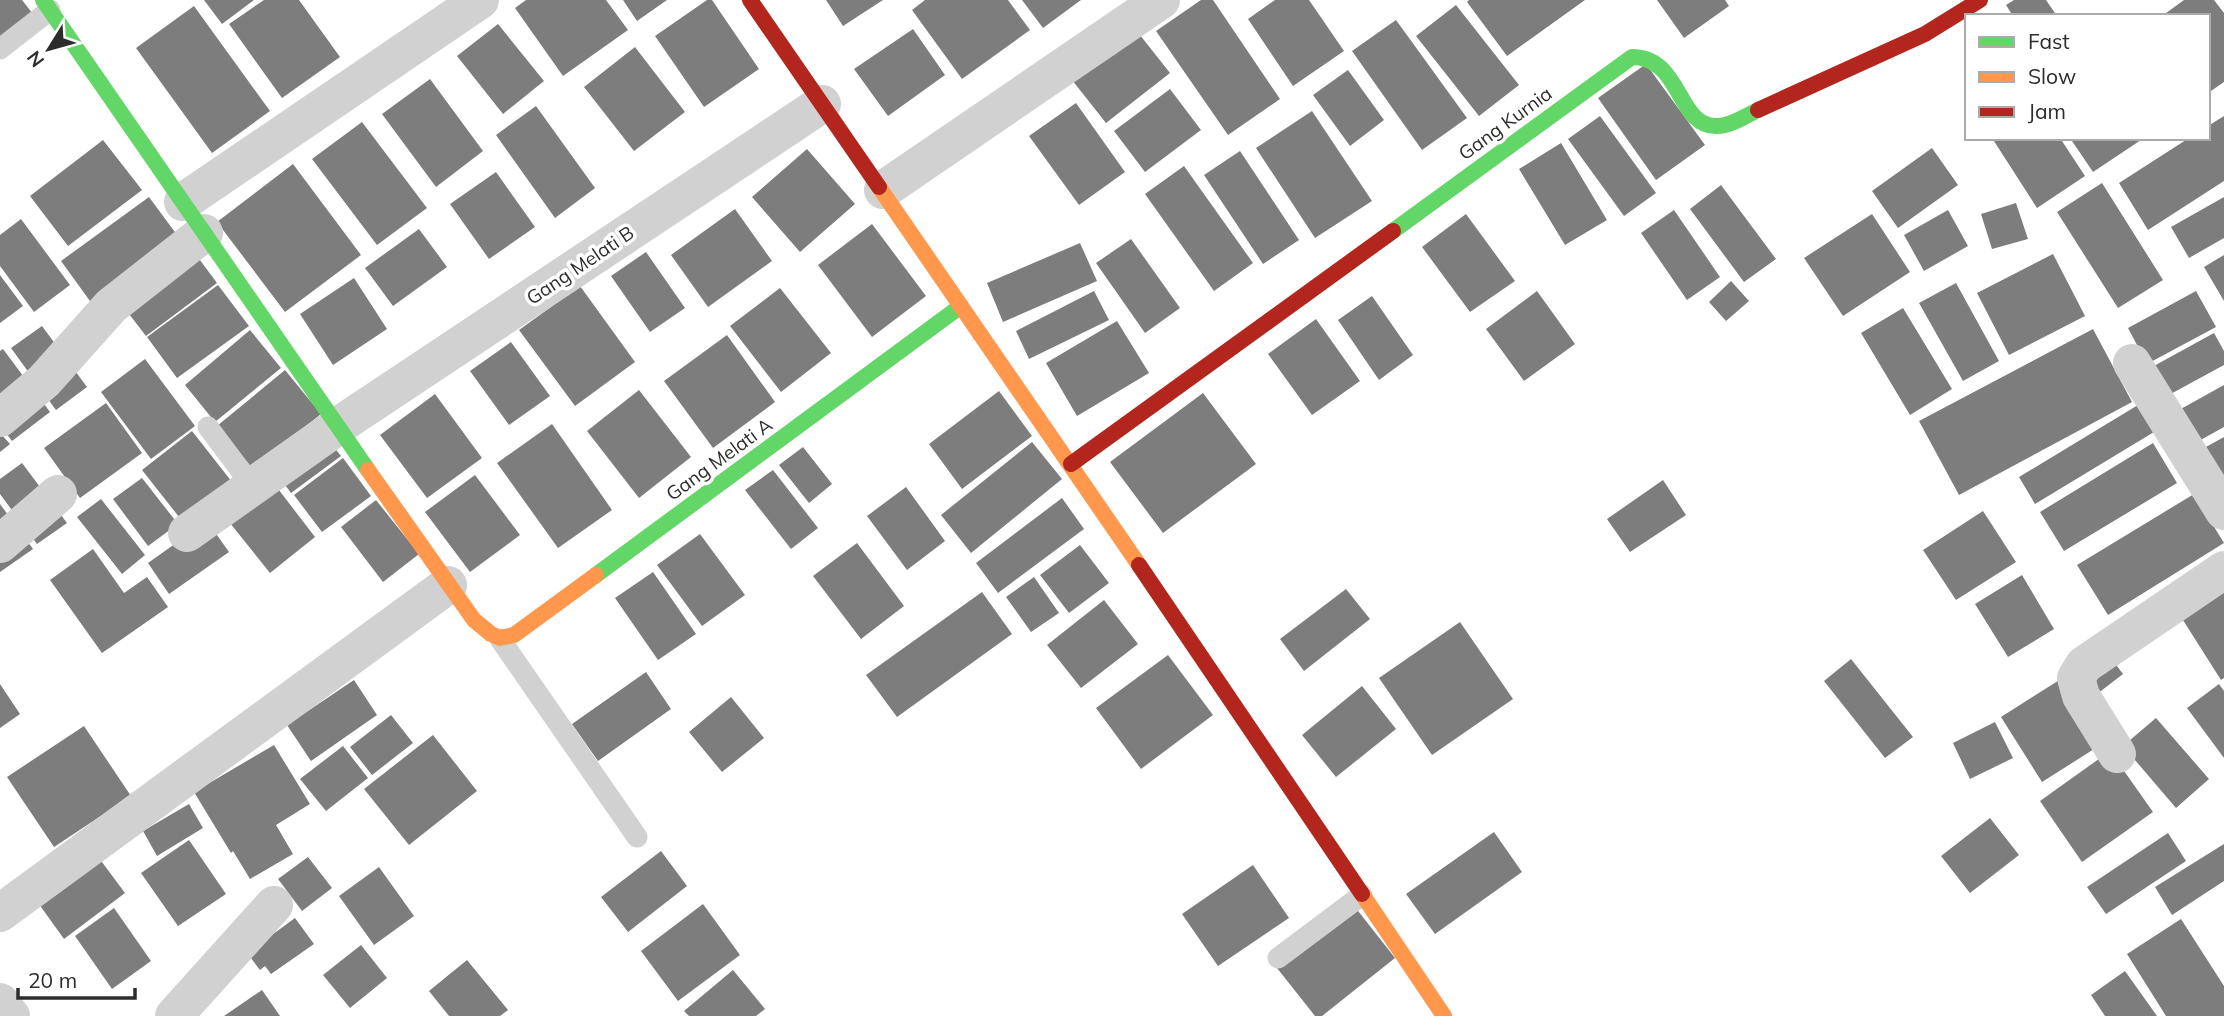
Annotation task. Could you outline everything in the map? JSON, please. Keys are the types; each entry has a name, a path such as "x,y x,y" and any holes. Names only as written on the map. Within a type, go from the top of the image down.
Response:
{"street":[{"path":"183,202 480,0"},
{"path":"750,0 1071,464 1444,1016"},
{"path":"883,190 1161,0"},
{"name":"Gang Kurnia","path":"1071,464 1632,57 1645,56 1657,62 1698,121 1711,127 1726,125 1925,34 1980,0"},
{"path":"47,5 448,585 479,625 500,639"},
{"name":"Gang Melati B","path":"187,533 338,426 822,104"},
{"path":"0,418 44,381 111,306 204,233"},
{"name":"Gang Melati A","path":"500,639 511,637 528,625 961,306"},
{"path":"2132,363 2224,512"},
{"path":"0,544 58,494"},
{"path":"2117,754 2081,696 2077,678 2084,665 2224,570"},
{"path":"0,913 448,585"},
{"path":"174,1016 274,905"},
{"path":"0,1002 11,1016"}],"lane":[{"path":"0,49 47,5"},
{"path":"208,427 253,487"},
{"path":"500,639 637,837"},
{"path":"1278,958 1362,894"}],"building":[{"path":"0,0 22,0 33,14 0,41"},
{"path":"204,0 254,0 222,24"},
{"path":"264,0 299,0 340,57 282,98 229,24"},
{"path":"526,0 606,0 628,30 563,76 515,8"},
{"path":"623,0 667,0 637,21"},
{"path":"707,0 712,0 759,69 704,107 655,36"},
{"path":"826,0 883,0 843,26"},
{"path":"925,0 1008,0 1030,30 962,79 912,10"},
{"path":"1022,0 1081,0 1043,28"},
{"path":"1201,0 1213,0 1280,99 1228,135 1156,31"},
{"path":"1275,0 1309,0 1344,51 1293,86 1248,19"},
{"path":"1585,0 1507,56 1467,2"},
{"path":"1657,0 1725,0 1729,6 1684,38"},
{"path":"2014,0 2046,0 2056,14 2012,14 2006,5"},
{"path":"2184,0 2214,0 2224,13 2224,82 2210,92 2210,14 2165,14"},
{"path":"1456,5 1519,85 1479,116 1416,36"},
{"path":"194,6 270,111 212,153 136,48"},
{"path":"1396,20 1467,118 1422,150 1352,51"},
{"path":"498,24 544,81 503,114 457,56"},
{"path":"913,29 945,75 888,116 854,69"},
{"path":"1136,30 1170,73 1106,123 1072,80"},
{"path":"635,47 685,112 634,151 584,87"},
{"path":"1646,64 1705,145 1656,180 1598,98"},
{"path":"1348,70 1384,120 1350,146 1313,95"},
{"path":"430,79 483,151 436,187 382,114"},
{"path":"1170,89 1201,130 1145,172 1114,131"},
{"path":"1076,103 1125,172 1079,205 1029,136"},
{"path":"536,106 595,188 555,218 496,135"},
{"path":"1312,111 1372,201 1315,238 1256,148"},
{"path":"1600,116 1656,193 1624,216 1568,139"},
{"path":"2224,116 2224,181 2148,230 2119,183 2186,140 2210,140 2210,125"},
{"path":"362,122 427,208 377,245 312,159"},
{"path":"103,140 142,190 68,246 30,196"},
{"path":"1993,140 2061,140 2085,176 2037,208"},
{"path":"2071,140 2141,140 2093,172"},
{"path":"1561,143 1607,220 1565,245 1519,169"},
{"path":"1932,148 1958,185 1898,228 1872,191"},
{"path":"807,149 855,204 800,252 752,197"},
{"path":"1240,151 1299,240 1263,264 1204,175"},
{"path":"293,164 361,255 285,312 217,222"},
{"path":"1184,166 1253,263 1214,291 1145,194"},
{"path":"496,172 535,227 489,259 450,204"},
{"path":"2102,183 2163,280 2118,308 2057,212"},
{"path":"1721,185 1776,259 1744,282 1690,209"},
{"path":"149,197 183,243 95,308 61,261"},
{"path":"2224,197 2224,238 2189,258 2171,227"},
{"path":"2016,203 2028,239 1992,249 1981,214"},
{"path":"735,209 772,261 708,307 671,255"},
{"path":"1674,210 1720,277 1687,300 1641,233"},
{"path":"1948,210 1968,246 1924,271 1904,235"},
{"path":"1466,214 1515,281 1470,312 1422,247"},
{"path":"1872,214 1910,272 1843,316 1804,258"},
{"path":"21,219 70,285 34,312 0,266 0,235"},
{"path":"872,224 926,296 872,337 818,265"},
{"path":"419,229 447,267 393,306 365,268"},
{"path":"1131,239 1180,308 1145,333 1096,263"},
{"path":"1080,243 1097,281 1003,322 987,283"},
{"path":"191,248 217,283 146,336 119,301"},
{"path":"646,252 685,308 650,332 611,276"},
{"path":"2053,254 2085,316 2009,355 1977,293"},
{"path":"2224,255 2224,301 2204,267"},
{"path":"0,275 23,306 0,323"},
{"path":"354,278 387,329 333,365 300,314"},
{"path":"1731,281 1749,301 1726,321 1709,302"},
{"path":"1956,283 1999,361 1963,381 1919,303"},
{"path":"218,285 249,326 177,378 147,337"},
{"path":"580,286 635,362 575,406 519,330"},
{"path":"780,288 831,353 781,392 730,326"},
{"path":"1094,291 1109,320 1029,359 1016,331"},
{"path":"1537,291 1575,344 1524,381 1486,329"},
{"path":"2196,291 2216,327 2147,364 2128,328"},
{"path":"1372,296 1413,355 1379,380 1338,320"},
{"path":"1903,308 1952,389 1910,415 1861,333"},
{"path":"1316,319 1360,381 1312,415 1268,354"},
{"path":"1117,321 1149,373 1077,416 1046,363"},
{"path":"42,326 87,387 56,410 11,348"},
{"path":"2093,329 2132,402 1959,495 1919,421"},
{"path":"250,330 281,368 215,422 185,385"},
{"path":"2214,333 2224,351 2224,365 2167,396 2152,367"},
{"path":"727,335 775,402 713,448 664,381"},
{"path":"511,342 550,396 509,425 470,371"},
{"path":"3,349 50,412 12,441 0,425 0,351"},
{"path":"145,359 195,426 151,459 101,392"},
{"path":"285,370 321,414 253,469 217,426"},
{"path":"2224,385 2224,427 2197,442 2179,410"},
{"path":"639,390 691,457 639,498 587,431"},
{"path":"999,391 1032,436 962,489 929,444"},
{"path":"1203,393 1256,464 1163,533 1110,462"},
{"path":"435,394 482,458 427,498 380,435"},
{"path":"106,403 142,453 80,498 44,448"},
{"path":"2138,405 2154,432 2035,504 2019,477"},
{"path":"552,424 612,510 558,548 497,463"},
{"path":"192,431 232,482 183,522 142,470"},
{"path":"0,433 10,444 0,452"},
{"path":"326,437 341,456 291,493 277,474"},
{"path":"2224,437 2224,482 2204,448"},
{"path":"1032,442 1062,479 971,553 941,515"},
{"path":"2153,443 2177,483 2064,551 2040,512"},
{"path":"803,447 832,484 809,503 779,465"},
{"path":"343,458 371,496 322,532 294,495"},
{"path":"22,463 67,523 37,544 0,494 0,479"},
{"path":"773,470 818,528 791,549 745,490"},
{"path":"475,475 520,535 470,572 425,512"},
{"path":"142,478 178,524 148,546 113,499"},
{"path":"1663,480 1686,515 1630,552 1607,519"},
{"path":"272,481 315,537 270,573 226,518"},
{"path":"906,487 945,541 907,570 867,516"},
{"path":"2194,494 2224,543 2108,615 2077,565"},
{"path":"1062,498 1084,529 998,593 976,563"},
{"path":"101,499 145,555 122,574 77,517"},
{"path":"376,500 419,554 383,582 341,527"},
{"path":"0,504 33,549 0,572"},
{"path":"1983,511 2016,562 1956,600 1923,550"},
{"path":"207,521 229,552 169,594 148,563"},
{"path":"700,534 745,595 702,626 657,565"},
{"path":"857,543 904,606 861,639 813,576"},
{"path":"1080,545 1109,583 1069,613 1040,575"},
{"path":"93,549 124,593 147,577 168,607 102,653 50,580"},
{"path":"653,572 696,634 658,660 615,598"},
{"path":"2022,575 2054,629 2008,657 1975,604"},
{"path":"1034,577 1059,613 1031,632 1006,597"},
{"path":"1346,589 1370,619 1304,671 1280,639"},
{"path":"2224,590 2224,678 2221,680 2181,617"},
{"path":"982,592 1012,634 897,717 866,675"},
{"path":"1104,600 1138,644 1081,688 1047,645"},
{"path":"1460,622 1513,699 1432,755 1379,678"},
{"path":"2107,653 2123,674 2097,694 2081,673"},
{"path":"1168,655 1213,715 1141,769 1096,708"},
{"path":"1851,659 1913,737 1885,758 1824,681"},
{"path":"646,672 671,709 598,761 572,724"},
{"path":"2061,679 2102,744 2042,782 2001,717"},
{"path":"354,680 377,715 311,761 287,725"},
{"path":"0,684 20,714 0,728"},
{"path":"2219,684 2224,691 2224,758 2187,708"},
{"path":"1362,686 1396,729 1336,777 1302,735"},
{"path":"731,697 764,738 722,772 689,732"},
{"path":"391,715 413,743 372,775 350,747"},
{"path":"2156,718 2209,779 2176,808 2123,746"},
{"path":"1995,722 2013,758 1970,779 1953,743"},
{"path":"84,726 131,796 54,847 7,777"},
{"path":"433,735 477,791 409,845 364,789"},
{"path":"274,745 310,804 276,825 293,854 250,879 194,792"},
{"path":"343,746 368,778 326,811 300,779"},
{"path":"2110,751 2153,812 2082,862 2040,801"},
{"path":"189,804 203,828 157,856 143,831"},
{"path":"1990,818 2019,855 1970,893 1941,856"},
{"path":"1494,832 1522,872 1435,934 1406,894"},
{"path":"2168,833 2186,861 2106,914 2087,887"},
{"path":"189,840 226,894 178,926 141,873"},
{"path":"2224,844 2224,881 2172,915 2155,887"},
{"path":"661,851 687,886 628,932 601,897"},
{"path":"96,854 125,893 64,939 36,900"},
{"path":"308,857 332,888 302,911 278,879"},
{"path":"1253,865 1289,918 1218,966 1182,914"},
{"path":"379,867 414,916 374,945 339,896"},
{"path":"703,904 740,955 678,1001 641,951"},
{"path":"1355,907 1395,958 1322,1016 1315,1016 1277,968"},
{"path":"114,908 151,961 112,989 75,936"},
{"path":"295,918 314,944 271,974 265,966 260,970 247,953"},
{"path":"2181,919 2224,986 2224,1016 2166,1016 2127,954"},
{"path":"361,945 387,978 350,1008 323,975"},
{"path":"467,960 508,1010 500,1016 449,1016 429,991"},
{"path":"733,970 765,1009 756,1016 689,1016 684,1011"},
{"path":"2125,971 2157,1016 2105,1016 2091,995"},
{"path":"262,990 280,1016 224,1016"}],"traffic: fast":[{"path":"43,0 368,470"},
{"path":"1393,231 1632,57 1648,60 1661,68 1694,116 1704,124 1727,124 1758,110"},
{"path":"596,575 961,306"}],"traffic: slow":[{"path":"879,187 1139,565"},
{"path":"368,470 474,620 491,634 500,638 514,635 596,575"},
{"path":"1362,894 1444,1016"}],"traffic: jam":[{"path":"750,0 879,187"},
{"path":"1758,110 1925,34 1980,0"},
{"path":"1071,464 1393,231"},
{"path":"1139,565 1362,894"}]}
